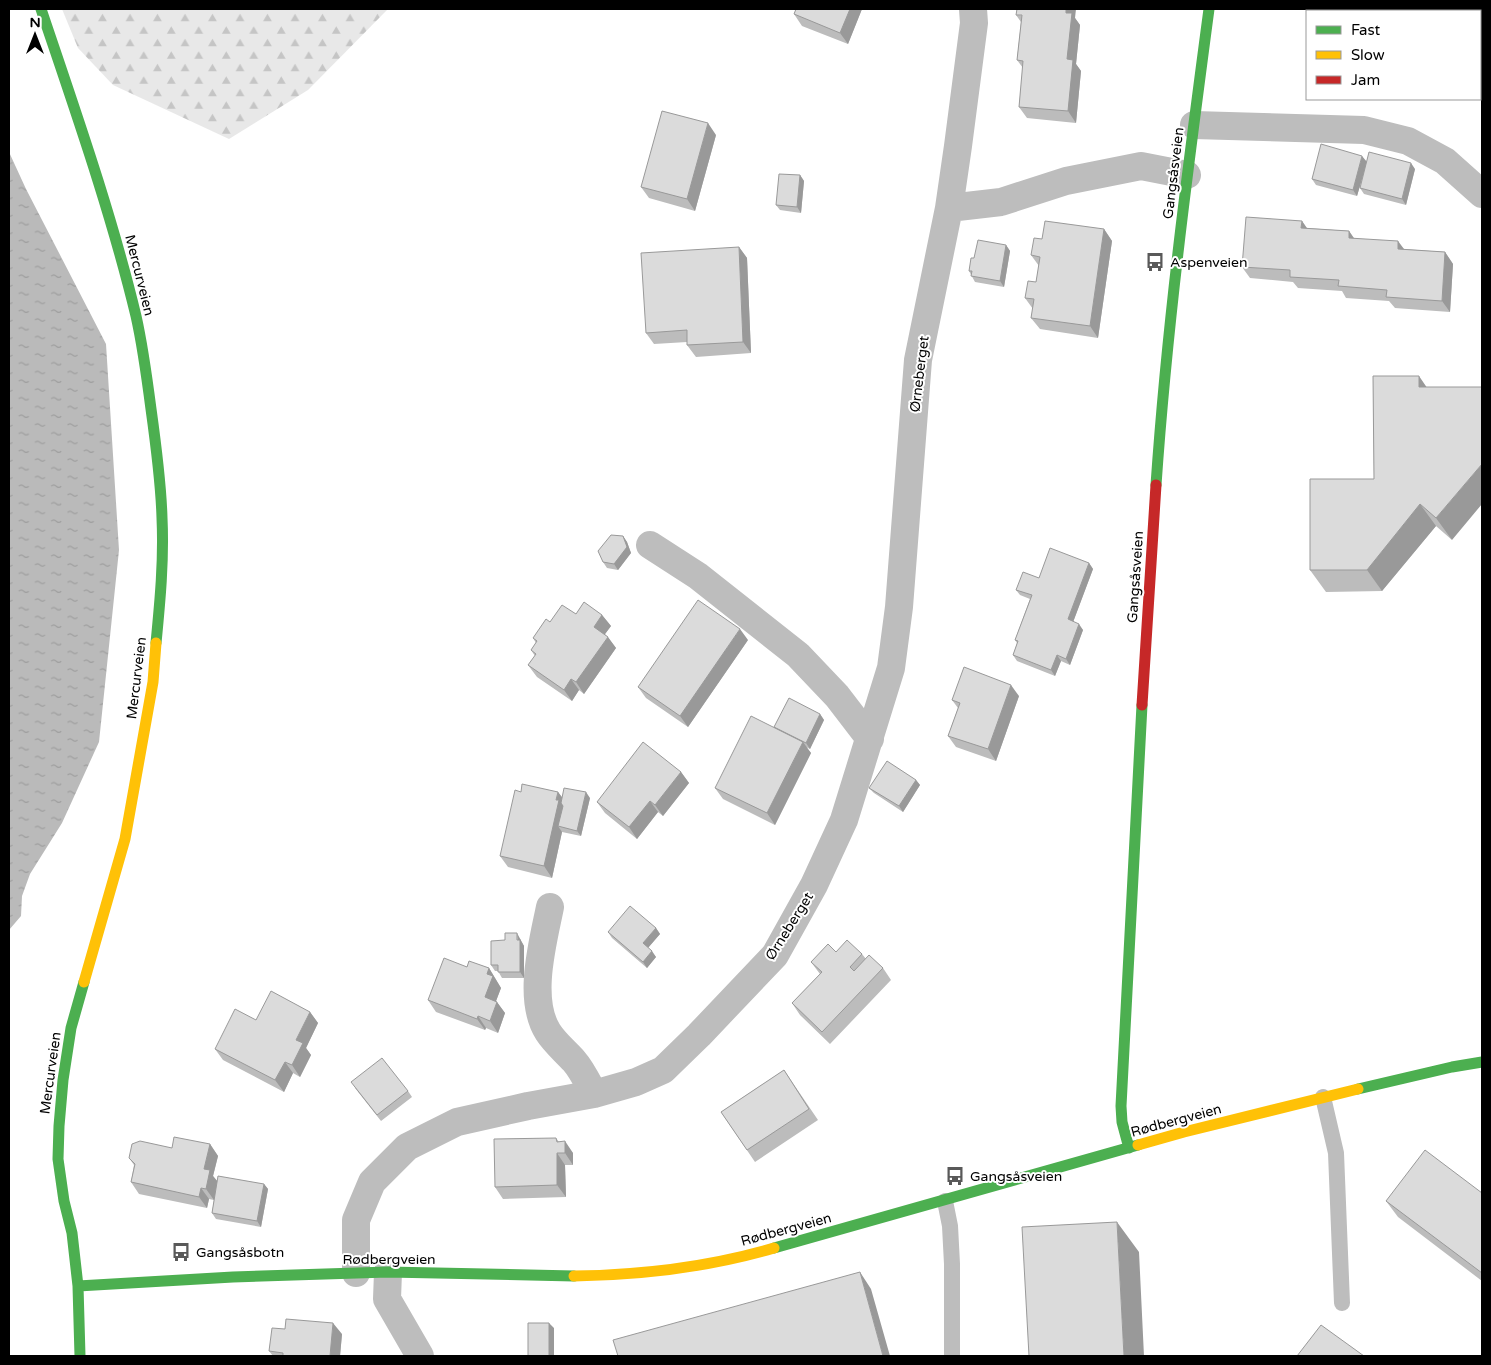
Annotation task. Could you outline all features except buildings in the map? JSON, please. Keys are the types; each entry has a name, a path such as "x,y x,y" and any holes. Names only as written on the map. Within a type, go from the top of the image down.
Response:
{"street":[{"name":"Mercurveien","path":"40,9 90,154 118,245 136,318 156,447 162,519 160,604 153,682 140,760 125,839 71,1028 63,1080 58,1159 64,1201 72,1233 78,1286 80,1356"},
{"name":"Ørneberget","path":"356,1273 356,1220 372,1182 408,1147 457,1122 594,1094 636,1082 663,1070 775,955 814,885 844,820 891,668 899,607 918,360 948,208 958,146 974,23 973,9"},
{"name":"Gangsåsveien","path":"1130,1148 1122,1122 1120,1106 1143,677 1160,426 1187,175 1209,9"},
{"path":"1194,125 1364,130 1408,141 1445,161 1482,194"},
{"path":"948,208 1001,202 1066,181 1142,166 1187,175"},
{"path":"650,545 698,576 798,655 837,696 870,738"},
{"path":"550,907 539,960 538,1001 542,1018 546,1030 575,1062 594,1094"},
{"name":"Rødbergveien","path":"78,1286 232,1277 388,1272 543,1276 616,1275 695,1266 757,1254 1184,1132 1323,1097 1452,1067 1482,1062"},
{"path":"388,1272 386,1299 420,1356"}],"lane":[{"path":"1323,1097 1336,1153 1342,1303"},
{"path":"945,1201 950,1226 952,1256 952,1356"}],"green space":[{"path":"62,9 388,9 308,90 229,139 113,85 78,48"}],"water":[{"path":"9,152 26,189 106,344 119,550 99,742 62,823 30,874 22,896 21,916 9,930"}],"traffic: fast":[{"path":"41,9 104,200 141,339 156,450 161,504 162,565 156,643"},
{"path":"1156,485 1172,306 1209,9"},
{"path":"1129,1148 1122,1122 1121,1106 1142,705"},
{"path":"80,1356 78,1286 72,1233 64,1201 58,1159 63,1080 71,1028 84,982"},
{"path":"1358,1089 1482,1062"},
{"path":"774,1248 1138,1145"},
{"path":"78,1286 233,1277 388,1272 574,1276"}],"traffic: slow":[{"path":"84,982 125,839 153,682 156,643"},
{"path":"1138,1145 1358,1089"},
{"path":"574,1276 625,1274 675,1269 750,1255 774,1248"}],"traffic: jam":[{"path":"1142,705 1156,485"}],"place":[{"name":"Aspenveien","path":"1155,262"},
{"name":"Gangsåsveien","path":"955,1176"},
{"name":"Gangsåsbotn","path":"181,1252"}]}
